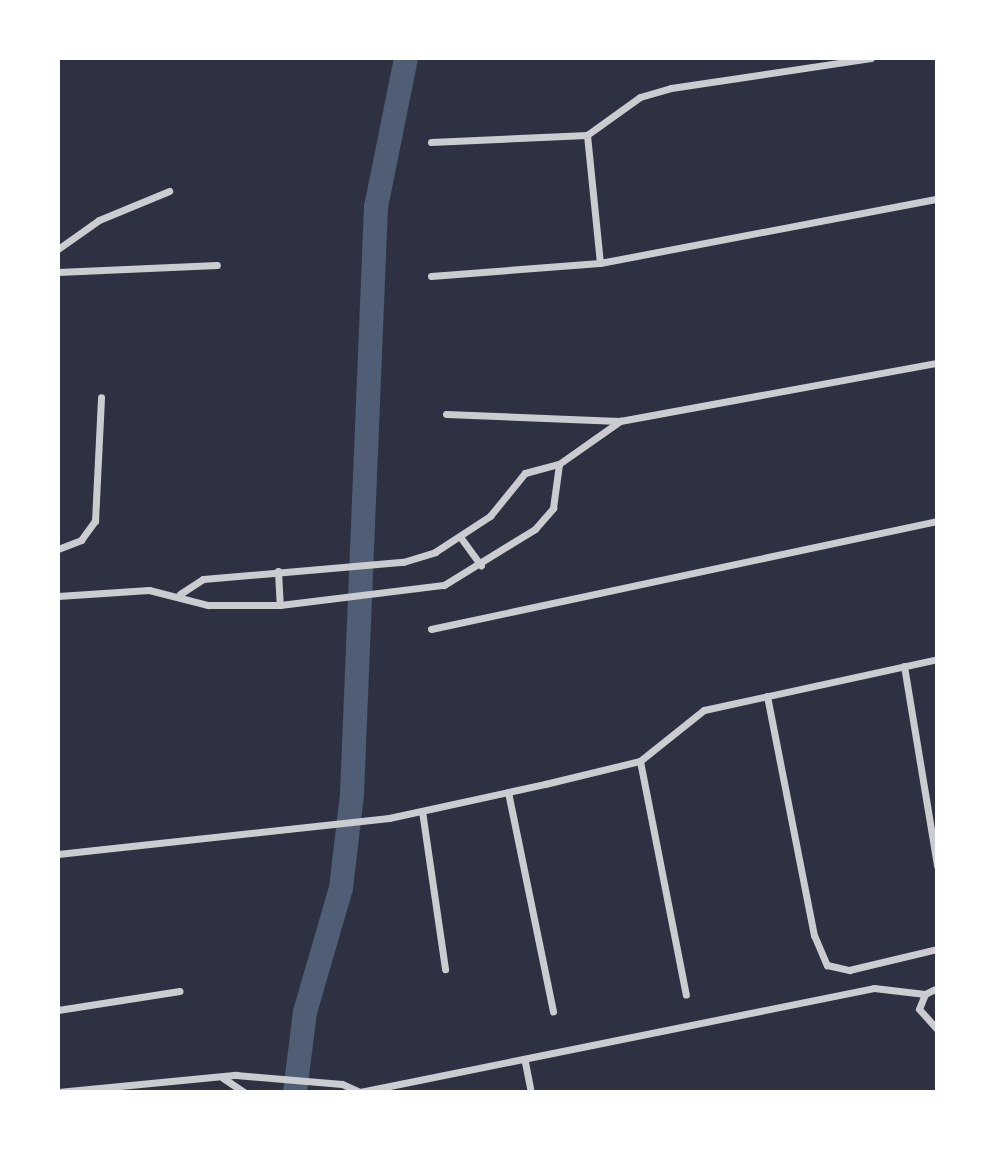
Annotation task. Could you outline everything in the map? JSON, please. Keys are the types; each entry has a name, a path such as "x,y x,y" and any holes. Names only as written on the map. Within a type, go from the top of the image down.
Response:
{"street":[{"path":"431,142 587,135 640,97 671,88 871,58"},
{"path":"587,135 600,264"},
{"path":"58,249 99,220 169,191"},
{"path":"431,276 600,264 937,199"},
{"path":"58,272 217,265"},
{"path":"446,414 620,421 937,363"},
{"path":"58,549 81,540 95,520 101,397"},
{"path":"180,594 203,579 403,562 461,538 525,473 559,464 620,421"},
{"path":"58,596 180,594 208,605 280,605 444,585 481,566 553,508 559,464"},
{"path":"431,629 937,521"},
{"path":"461,538 481,566"},
{"path":"278,572 280,605"},
{"path":"58,854 306,824 389,818 508,792 640,761 704,710 937,659"},
{"path":"904,666 937,866"},
{"path":"767,696 814,935 827,965 849,970 937,949"},
{"path":"640,761 686,995"},
{"path":"508,792 553,1011"},
{"path":"422,811 445,969"},
{"path":"58,1091 257,1077 342,1084 360,1092 525,1062 874,988 925,994 937,988"},
{"path":"58,1010 180,991"},
{"path":"925,994 921,1017 937,1029"},
{"path":"525,1062 531,1092"},
{"path":"223,1078 244,1092"}],"waterway":[{"path":"295,1092 305,1012 341,888 352,794 376,207 406,58"}]}
